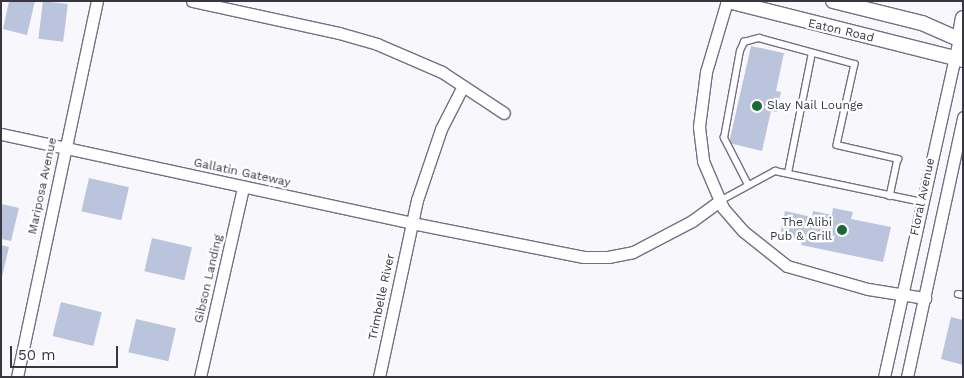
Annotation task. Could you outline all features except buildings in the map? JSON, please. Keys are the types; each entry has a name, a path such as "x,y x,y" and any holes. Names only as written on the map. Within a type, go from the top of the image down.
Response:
{"street":[{"name":"Mariposa Avenue","path":"17,377 97,1"},
{"path":"192,1 339,32 378,44 442,72 504,113"},
{"path":"728,1 706,72 699,126 703,161 720,201 743,231 787,266 810,275 925,298"},
{"name":"Eaton Road","path":"728,1 959,59"},
{"path":"833,1 922,23 961,40"},
{"name":"Floral Avenue","path":"884,377 922,202 959,59 963,18"},
{"name":"Trimbelle River","path":"379,377 412,223 441,129 462,86"},
{"name":"Floral Avenue","path":"907,377 963,117"},
{"name":"Gallatin Gateway","path":"1,134 412,223 584,257 608,257 633,252 657,241 720,201"},
{"name":"Gibson Landing","path":"200,377 243,187"}],"lane":[{"path":"748,186 724,138 740,51 744,42 759,38 855,64 837,145 898,159 890,196"},
{"path":"788,173 812,52"},
{"path":"720,201 775,171 922,202"}],"place":[{"name":"Slay Nail Lounge","path":"757,106"},
{"name":"The Alibi Pub & Grill","path":"842,230"}]}
